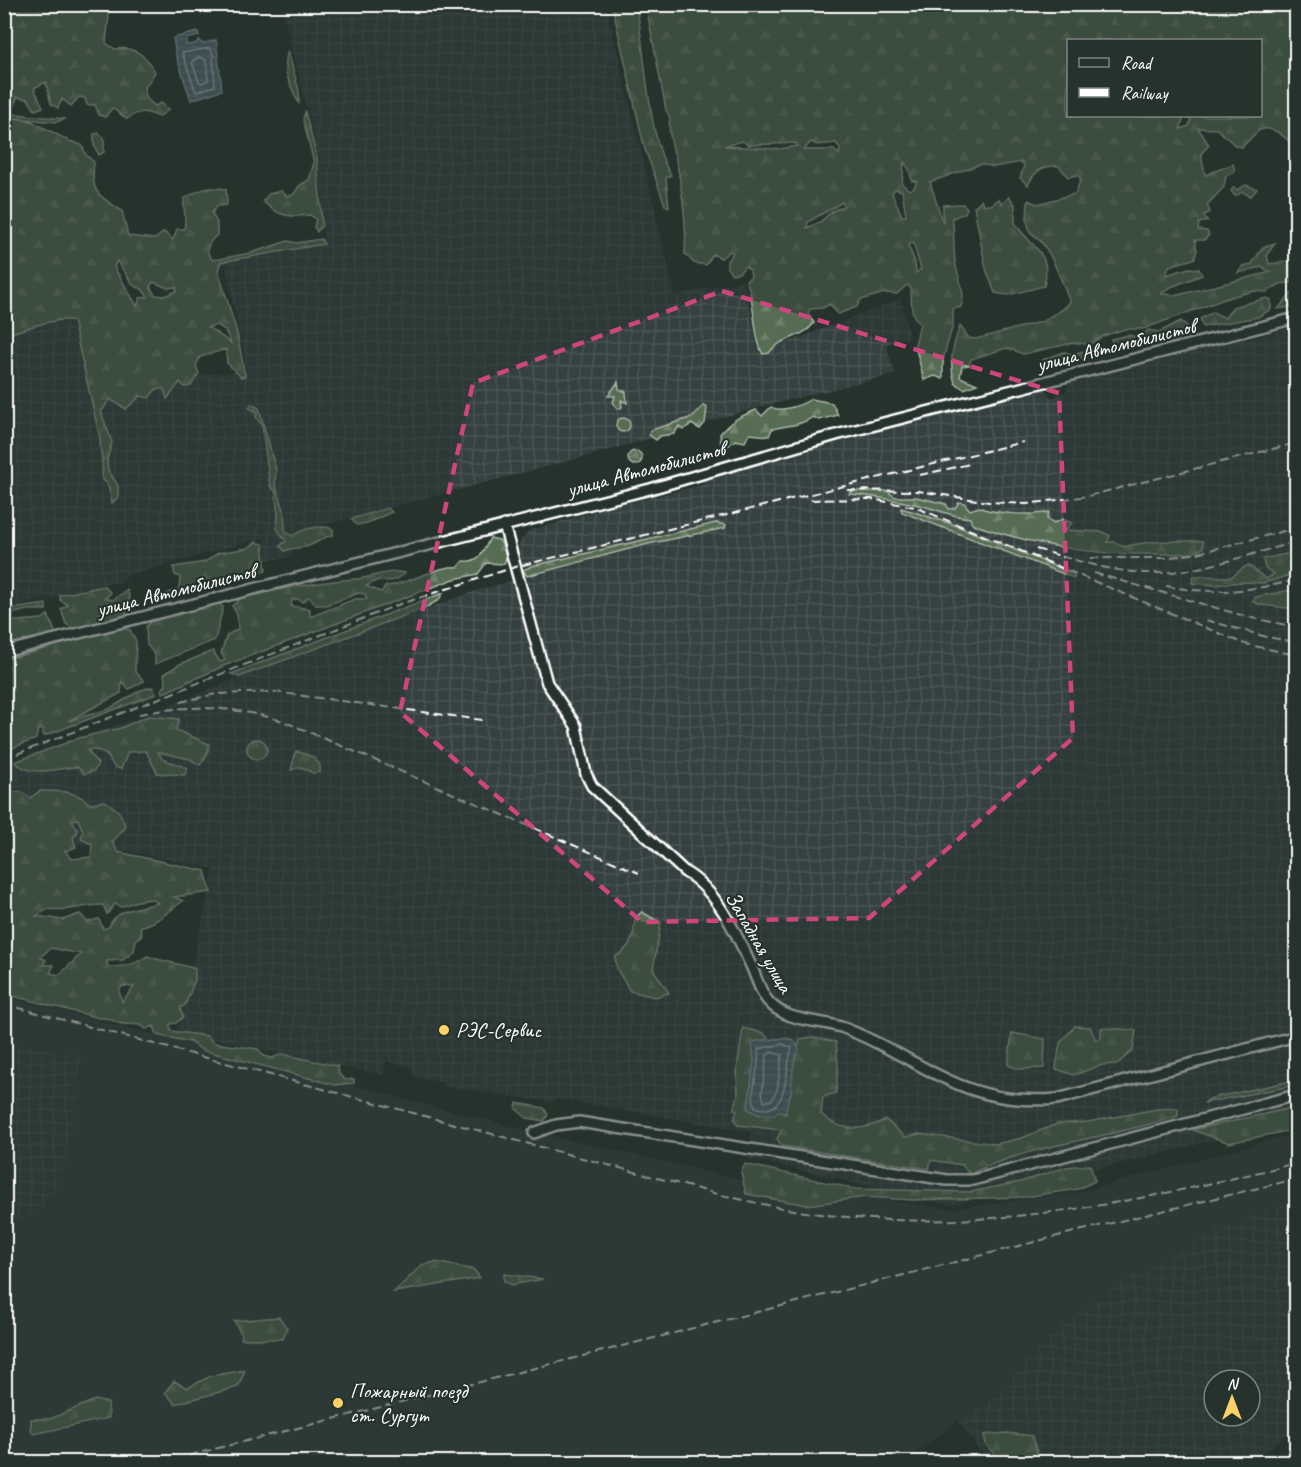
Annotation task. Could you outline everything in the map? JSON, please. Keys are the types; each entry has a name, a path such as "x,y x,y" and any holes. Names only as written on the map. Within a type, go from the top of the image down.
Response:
{"street":[{"name":"улица Автомобилистов","path":"4,652 650,489 836,435 1296,318"},
{"name":"Западная улица","path":"504,525 547,683 576,726 586,774 592,786 685,872 699,880 735,936 763,994 775,1009 789,1016 843,1028 961,1087 1002,1098 1022,1100 1067,1096 1296,1036"},
{"path":"534,1133 556,1125 579,1122 947,1180 973,1180 1296,1095"},
{"path":"1286,1462 1296,1454"}],"highlighted area":[{"path":"722,291 1059,393 1073,738 869,918 642,922 400,712 473,383"}],"shaded area":[{"path":"281,5 606,5 675,295 744,281 758,349 775,347 901,299 909,338 886,344 895,374 752,409 613,449 289,534 292,557 266,560 264,539 255,540 125,576 126,580 5,609 5,333 73,315 87,384 247,371 225,263 324,245 319,156"},
{"path":"1296,327 1296,1120 950,1205 747,1158 752,1132 559,1099 550,1102 444,1086 444,1083 415,1077 409,1066 386,1061 383,1075 177,1031 214,869 116,849 53,841 5,829 4,763 141,717 237,678 481,589 526,577 518,545 528,531 613,506 703,485 704,480 1044,387 1051,398 1067,391 1068,382"},
{"path":"4,996 517,1128 739,1179 950,1209 1081,1192 1296,1133 1296,1227 1114,1304 903,1462 5,1462"},
{"path":"5,1041 82,1056 76,1093 78,1094 65,1163 55,1190 46,1206 17,1221 5,1218"},
{"path":"1284,1204 1289,1212 1296,1208 1296,1427 1251,1462 988,1462 958,1421 990,1399 1061,1326 1112,1288 1203,1237"}],"green space":[{"path":"651,4 1296,5 1296,148 1280,134 1270,129 1258,131 1242,147 1236,146 1217,129 1198,128 1209,145 1201,154 1205,175 1233,164 1235,172 1226,176 1224,187 1207,205 1210,212 1203,216 1208,221 1199,223 1198,230 1207,231 1209,235 1204,240 1195,240 1197,251 1194,259 1169,266 1166,275 1189,268 1199,269 1202,275 1171,287 1161,294 1178,295 1271,272 1261,267 1238,273 1243,266 1252,264 1263,247 1275,243 1267,255 1269,264 1296,260 1296,282 1280,284 1266,292 1254,291 1230,297 1143,329 1125,329 1103,336 1090,344 1072,343 1023,354 1007,348 971,359 969,365 962,366 960,377 977,384 964,389 955,383 952,368 953,347 960,326 969,338 976,339 1044,321 1070,302 1044,245 1030,232 1027,221 1028,200 1037,204 1075,194 1081,179 1077,175 1068,177 1059,166 1048,166 1037,172 1028,185 1020,178 1024,166 1022,162 994,167 981,164 930,182 943,223 943,205 963,204 967,208 965,213 952,218 955,261 963,302 961,307 953,309 953,325 943,359 943,379 935,376 924,380 915,345 920,324 913,312 911,288 907,285 897,294 885,293 860,300 857,307 838,314 830,304 823,308 810,309 808,313 814,323 809,328 779,344 769,353 763,354 757,338 751,296 746,280 751,277 750,270 745,266 739,273 732,274 727,268 727,261 733,253 730,251 721,258 713,254 706,265 694,263 685,254 685,223 681,190 670,137 670,118 666,110 648,16","holes":["743,141 748,145 796,143 798,146 779,149 724,146","811,142 817,145 836,143 840,148 839,155 834,150 804,150","904,162 909,169 912,181 917,181 914,188 909,190 902,184","895,189 902,191 906,216 902,216 892,193","842,202 844,206 832,211 820,222 807,228 808,222","913,242 921,269 916,273 915,262 908,245"]},
{"path":"5,5 100,5 109,15 106,43 115,49 128,49 139,53 148,61 155,72 144,89 147,99 155,106 161,103 169,109 159,117 142,112 127,119 112,108 105,117 99,115 95,105 87,105 85,98 79,97 71,106 62,99 58,108 51,104 46,82 34,88 43,107 35,110 28,99 17,97 14,107 5,108"},
{"path":"612,5 636,5 652,117 663,159 671,175 666,178 669,207 665,205 644,146"},
{"path":"288,51 299,91 299,104 286,72"},
{"path":"305,112 317,157 322,225 317,232 314,227 316,219 310,215 284,215 273,210 263,201 269,194 281,191 287,196 293,195 300,185 309,180 314,163 303,120"},
{"path":"5,113 65,119 56,122 15,118 31,121 69,141 82,145 86,155 94,162 95,187 102,197 122,211 128,236 155,239 164,232 173,240 177,229 184,229 184,199 199,191 214,188 226,189 227,205 217,206 212,213 217,223 217,235 207,250 213,260 251,253 288,241 297,243 321,239 324,244 221,262 218,270 237,333 245,376 241,377 227,363 226,349 200,357 196,366 199,373 191,386 184,387 180,382 167,399 164,389 156,389 149,398 140,396 126,409 110,399 101,412 112,442 107,460 108,470 118,486 118,497 112,503 108,485 102,478 100,438 73,321 50,322 5,335","holes":["117,261 134,286 142,289 148,297 140,298 137,306 114,267","153,282 168,288 176,287 177,291 164,296 155,295 150,287","217,325 225,330 231,343 208,327"]},
{"path":"99,133 104,138 104,152 99,155 94,145 94,134"},
{"path":"1246,185 1257,189 1251,196 1242,192 1235,196 1231,191 1234,187 1237,190"},
{"path":"1009,197 1015,204 1015,223 1043,257 1046,274 1044,286 1008,295 995,293 986,269 974,207 981,200 985,205 991,205 999,199 1002,204"},
{"path":"1296,288 1296,306 1278,309"},
{"path":"1267,298 1271,300 1271,309 1258,317 1203,327 1200,319 1213,312 1225,318 1233,307"},
{"path":"1181,321 1187,326 1182,334 1153,340 1143,335 1148,330 1159,332"},
{"path":"1128,335 1138,337 1136,344 1120,349 1113,347 1111,339"},
{"path":"1097,348 1096,352 1079,359 1060,360 1041,366 1042,360 1064,352 1072,354"},
{"path":"618,382 619,389 626,392 627,403 621,400 622,407 618,409 613,403 615,396 608,396"},
{"path":"811,399 832,403 838,415 819,420 813,417 799,424 772,429 769,436 749,434 745,442 735,440 728,446 721,445 720,434 741,417 756,410 762,416 771,407 785,409"},
{"path":"251,404 259,408 276,470 275,483 284,510 285,530 292,536 307,529 323,527 333,529 333,535 305,547 285,551 280,546 286,541 276,527 278,518 276,492 270,486 262,425 256,417 257,412 249,408"},
{"path":"703,406 707,407 705,423 700,429 691,424 683,430 679,426 674,434 660,436 656,440 649,435 651,430 693,417"},
{"path":"623,418 628,420 630,425 628,430 623,432 618,430 616,425 618,420"},
{"path":"635,451 640,453 642,458 640,463 635,465 630,463 628,458 630,453"},
{"path":"851,491 887,491 895,497 916,497 946,504 949,509 955,508 959,502 964,503 970,510 979,507 1013,514 1049,512 1047,519 1054,523 1063,519 1072,523 1065,530 1103,532 1110,536 1107,542 1115,542 1124,547 1153,542 1203,541 1203,548 1193,553 1134,554 1054,546 972,524 970,518 910,503 849,494"},
{"path":"388,508 392,512 367,523 357,525 351,519"},
{"path":"901,508 955,525 1074,574 1074,578 902,512"},
{"path":"716,523 726,525 725,528 648,544 527,576 523,570 532,566"},
{"path":"490,538 499,540 503,546 506,557 504,564 486,563 478,574 454,579 226,665 163,693 161,690 166,685 164,674 178,665 213,651 220,662 225,660 221,653 227,635 238,629 237,614 232,606 241,598 312,584 392,572 405,573 396,579 378,580 366,586 381,592 386,586 442,569 458,567 463,561 473,560 480,556","holes":["359,593 365,594 367,599 355,599 310,617 310,609 291,606 292,600 298,599 302,602 309,597 316,605 326,605"]},
{"path":"256,542 263,544 266,571 243,577 237,574 209,582 164,601 164,595 179,589 180,577 175,575 173,567 205,562 218,553 248,548"},
{"path":"1296,552 1296,573 1264,583 1240,582 1215,585 1192,583 1194,576 1231,577 1248,565 1266,579 1274,574 1265,568 1263,559"},
{"path":"104,586 111,593 105,598 113,600 127,590 130,599 126,602 126,619 76,630 66,624 61,609 68,605 60,600 60,595"},
{"path":"1296,589 1296,609 1261,605 1252,601 1256,597"},
{"path":"443,593 439,600 425,608 239,677 231,674"},
{"path":"217,602 223,607 215,640 155,664 155,655 147,645 146,627 151,621"},
{"path":"46,604 46,610 26,610 5,616 5,611 10,609"},
{"path":"48,615 55,632 51,639 31,640 5,647 5,622 42,619"},
{"path":"119,628 130,630 136,641 135,671 144,681 129,689 122,682 121,693 68,721 109,709 141,690 152,687 156,694 44,736 41,729 38,729 36,739 5,751 5,660"},
{"path":"148,716 179,719 176,730 209,744 207,756 200,765 190,759 158,752 162,759 188,768 184,775 157,773 146,751 128,752 121,769 114,767 104,753 96,750 87,750 98,764 94,771 84,774 78,767 37,771 29,770 15,762 79,738 121,728"},
{"path":"257,739 264,742 267,749 264,756 257,759 250,756 247,749 250,742"},
{"path":"296,751 313,757 320,765 320,772 313,773 301,767 291,770"},
{"path":"40,791 54,791 79,796 90,804 105,801 119,812 123,819 125,828 112,842 118,852 205,871 211,892 174,897 183,901 158,919 140,927 142,935 136,940 134,951 123,960 107,961 108,967 119,967 147,956 195,969 195,980 185,1005 180,1008 183,1017 176,1023 170,1024 171,1031 207,1036 214,1043 258,1049 264,1056 272,1058 282,1054 338,1066 339,1074 345,1080 354,1079 354,1083 335,1085 202,1050 190,1042 157,1035 154,1026 146,1029 138,1025 120,1023 5,994 5,792 22,792 30,798","holes":["78,819 83,831 81,839 92,844 91,857 72,859 65,851 76,847 73,838 78,831 72,820","152,899 158,903 123,912 112,921 109,927 103,929 99,919 87,922 80,914 63,920 36,916 48,909 62,910 103,905 107,914 115,904 121,907 137,901","51,948 81,954 59,975 50,973 54,965 43,965 46,960 40,957","122,986 134,987 122,1002 119,991"]},
{"path":"642,912 661,923 653,969 669,993 655,997 630,991 617,969 615,957 629,945 633,936 635,918"},
{"path":"1075,1026 1090,1027 1096,1040 1101,1038 1101,1028 1136,1030 1133,1050 1117,1064 1102,1065 1074,1075 1056,1069 1060,1043"},
{"path":"743,1028 763,1033 769,1039 753,1042 754,1061 748,1109 779,1111 785,1114 785,1103 791,1094 791,1074 800,1039 812,1037 836,1042 838,1066 836,1093 823,1097 821,1114 844,1127 860,1128 886,1120 905,1137 919,1134 996,1144 1022,1138 1057,1124 1088,1122 1157,1109 1178,1108 1178,1116 1021,1155 970,1174 962,1165 931,1160 929,1169 782,1146 777,1139 781,1130 738,1125 734,1118 737,1110 734,1109 738,1096 737,1070"},
{"path":"1012,1033 1045,1039 1044,1068 1019,1069 1008,1065"},
{"path":"1296,1080 1296,1085 1204,1103 1212,1098"},
{"path":"517,1103 544,1108 548,1115 544,1121 527,1118 516,1109"},
{"path":"1296,1107 1296,1129 1229,1143 1193,1130"},
{"path":"745,1164 855,1189 971,1192 1020,1182 1067,1167 1090,1165 1095,1181 1078,1189 1025,1197 912,1200 865,1197 807,1205 746,1194 741,1172"},
{"path":"435,1262 474,1270 480,1278 394,1292 422,1265"},
{"path":"504,1274 543,1279 512,1285 504,1281"},
{"path":"279,1317 287,1328 283,1339 241,1339 242,1335 234,1321"},
{"path":"245,1370 238,1387 175,1404 165,1392 174,1381 187,1388 211,1376"},
{"path":"95,1400 108,1403 109,1418 34,1434 31,1431 31,1419 50,1419"},
{"path":"1007,1433 1032,1436 1040,1462 1001,1462 986,1444 984,1435"}],"water":[{"path":"198,32 199,36 186,39 186,45 195,44 199,40 202,44 216,40 222,90 191,100 176,55 173,38"},
{"path":"784,1038 794,1040 799,1049 786,1114 779,1111 774,1115 759,1115 748,1109 754,1061 752,1042"}],"railway":[{"path":"4,759 400,604 515,567 1023,442"},
{"path":"847,490 918,491 989,502 1026,504 1088,496 1296,443"},
{"path":"920,475 970,464"},
{"path":"811,500 871,499 915,507 1245,644 1296,655"},
{"path":"1090,558 1164,558 1198,553 1296,528"},
{"path":"1036,549 1105,568 1148,573 1204,567 1296,542"},
{"path":"1094,573 1248,617 1296,627"},
{"path":"1166,586 1215,591 1263,587 1296,580"},
{"path":"1206,620 1267,637 1296,642"},
{"path":"180,702 216,694 275,692 482,720"},
{"path":"139,714 177,709 211,708 246,712 283,721 639,873"},
{"path":"4,1004 721,1195 828,1215 887,1220 1006,1217 1123,1201 1296,1163"},
{"path":"163,1462 1070,1233 1296,1179"}],"place":[{"name":"РЭС-Сервис","path":"444,1030"},
{"name":"Пожарный поезд ст. Сургут","path":"338,1403"}]}
